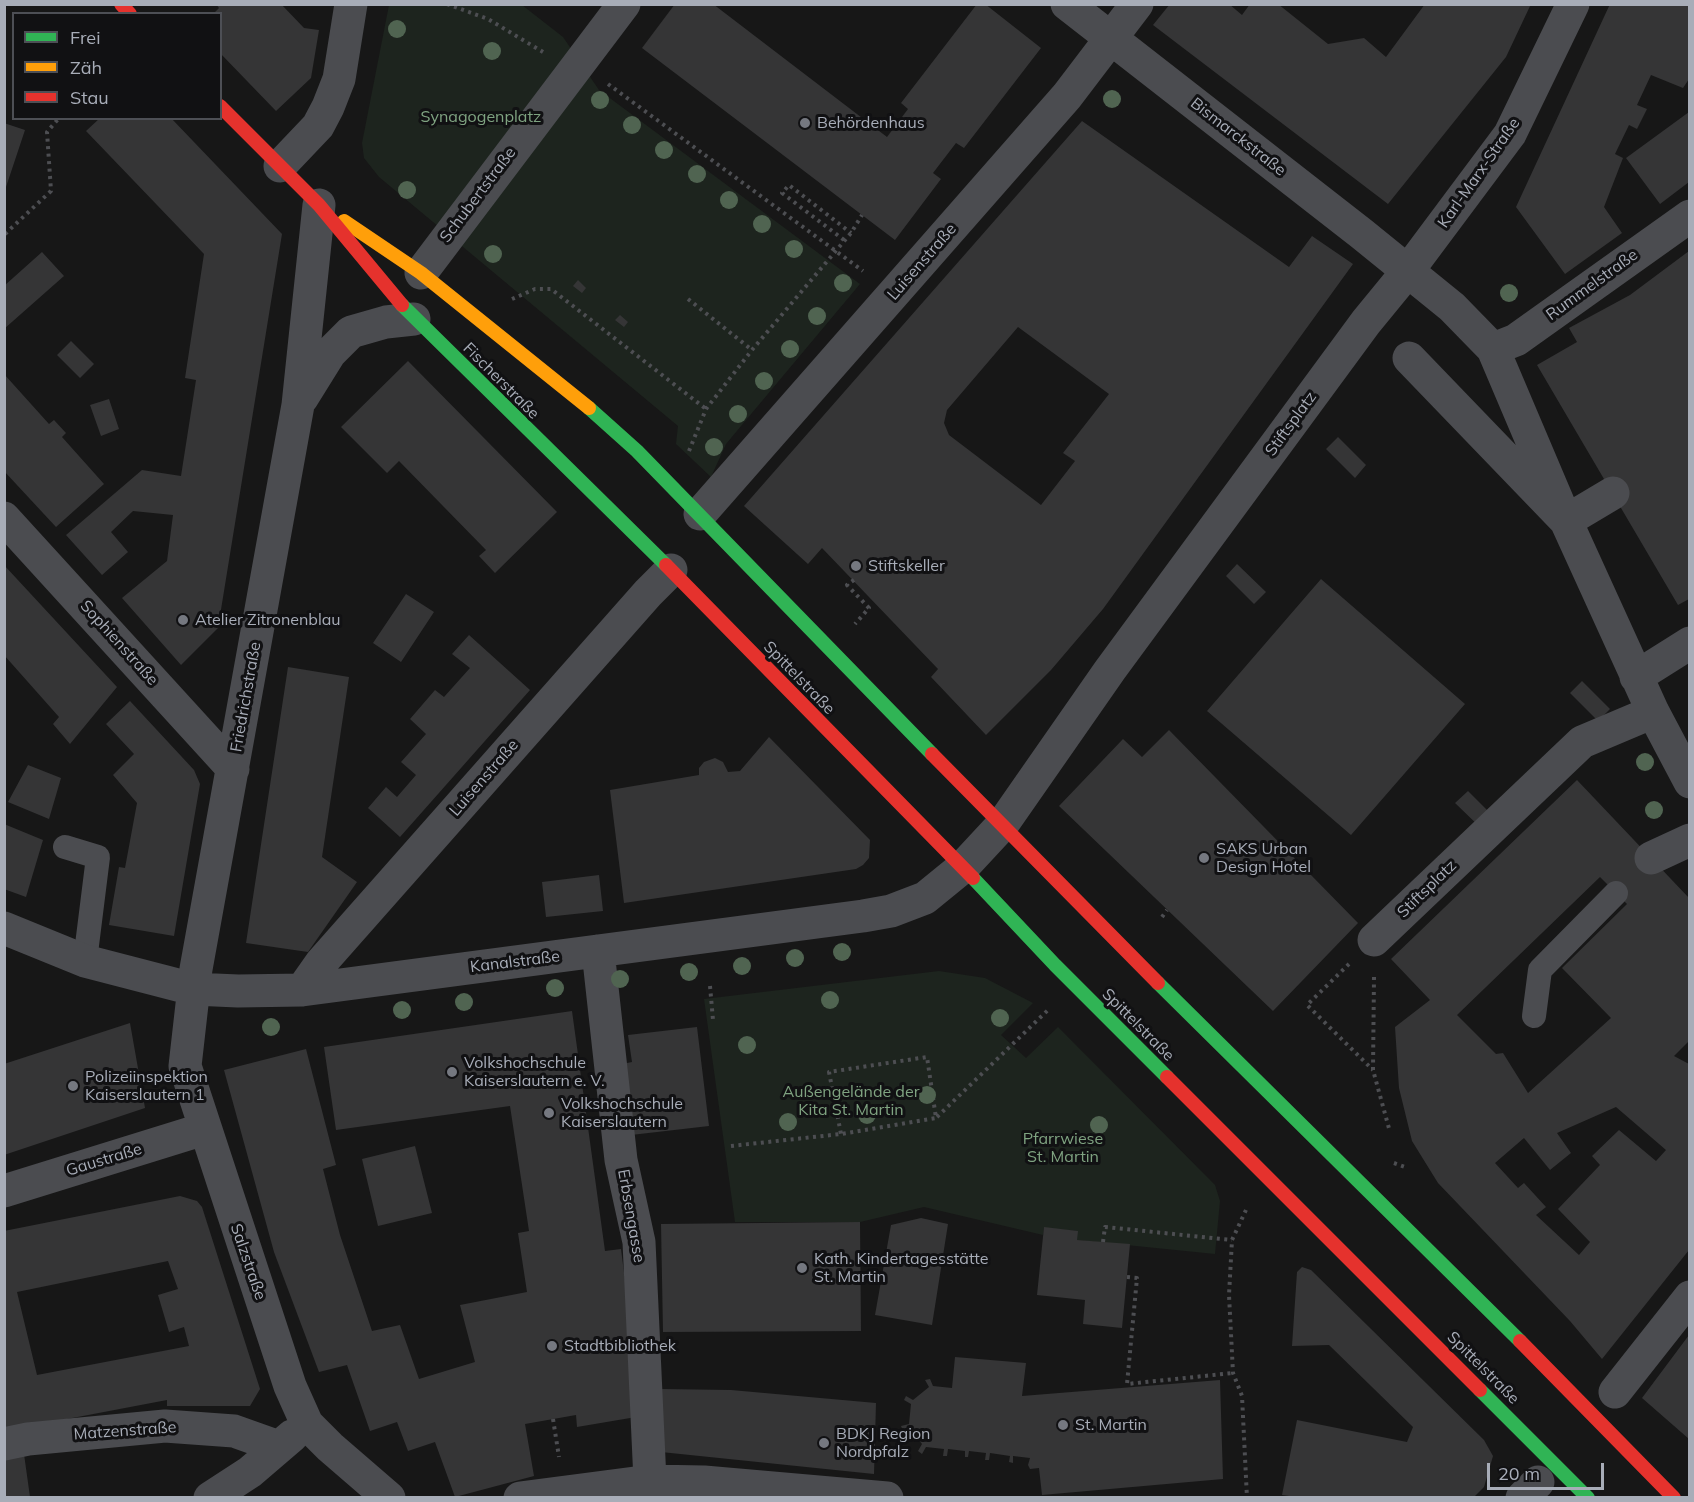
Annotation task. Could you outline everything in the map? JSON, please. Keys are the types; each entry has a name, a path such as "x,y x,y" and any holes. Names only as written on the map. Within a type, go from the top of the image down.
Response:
{"main road":[{"name":"Fischerstraße","path":"222,108 319,205 414,319 671,570"},
{"name":"Fischerstraße","path":"319,205 421,273 578,398 699,514"},
{"path":"699,514 1097,923 1605,1404 1674,1494"},
{"name":"Spittelstraße","path":"671,570 1136,1047 1588,1497"}],"street":[{"path":"280,166 318,126 328,108 339,79 351,4"},
{"name":"Schubertstraße","path":"421,273 624,4"},
{"name":"Bismarckstraße","path":"1067,4 1407,272"},
{"name":"Luisenstraße","path":"699,514 1067,96 1137,4"},
{"name":"Karl-Marx-Straße","path":"1407,272 1510,134 1573,4"},
{"name":"Friedrichstraße","path":"194,989 298,405 319,205"},
{"name":"Rummelstraße","path":"1493,349 1516,340 1689,216"},
{"path":"1407,272 1452,307 1493,349 1566,521 1636,677 1689,782"},
{"name":"Stiftsplatz","path":"1002,825 1117,660 1359,332 1407,272"},
{"name":"Friedrichstraße","path":"298,405 330,353 351,332 386,322 414,319"},
{"path":"1409,358 1566,521"},
{"path":"1566,521 1613,493"},
{"name":"Sophienstraße","path":"4,518 233,768"},
{"name":"Luisenstraße","path":"302,990 352,928 648,593 671,570"},
{"path":"1636,677 1689,643"},
{"name":"Stiftsplatz","path":"1374,940 1582,742 1653,712"},
{"name":"Kanalstraße","path":"4,928 85,961 194,989 302,990 891,911 925,898 963,867 1002,825"},
{"path":"1651,858 1689,840"},
{"name":"Erbsengasse","path":"598,951 621,1160 639,1242 650,1481"},
{"name":"Salzstraße","path":"194,989 185,1066 290,1386 307,1424 330,1447 389,1497"},
{"name":"Gaustraße","path":"4,1191 204,1129"},
{"path":"1605,1404 1689,1297"},
{"path":"210,1497 249,1485 279,1447 307,1424"},
{"name":"Matzenstraße","path":"4,1444 28,1439 165,1426 234,1431 279,1447"},
{"path":"520,1497 650,1481 703,1490 887,1497"}],"lane":[{"path":"64,848 98,857 85,961"},
{"path":"1534,1016 1540,970 1616,893"}],"path":[{"path":"447,4 488,19 573,70 612,86 894,294"},
{"path":"5,234 51,191 47,132 57,120"},
{"path":"844,240 782,193 789,185 851,233"},
{"path":"689,452 706,410 752,350 835,249 851,233 862,215"},
{"path":"503,303 535,289 551,289 706,410"},
{"path":"688,299 752,350"},
{"path":"849,629 869,608 847,585 854,580"},
{"path":"1162,917 1167,910"},
{"path":"1373,1070 1307,1005 1374,940"},
{"path":"1374,940 1373,1070 1390,1132"},
{"path":"710,986 713,1020"},
{"path":"731,1146 841,1134 936,1118 1053,1005"},
{"path":"841,1134 830,1072 927,1057 936,1118"},
{"path":"1247,1497 1242,1396 1233,1373 1229,1295 1232,1240 1251,1201"},
{"path":"1103,1242 1105,1227 1232,1240"},
{"path":"1127,1277 1137,1278 1127,1384 1233,1373"}],"green space":[{"name":"Synagogenplatz","path":"389,5 522,5 563,37 599,90 860,284 726,444 711,477 676,444 678,426 379,177 364,158 362,143"},
{"name":"Außengelände der Kita St. Martin","path":"939,971 985,978 1033,1003 1001,1035 1026,1058 1058,1027 1215,1185 1220,1201 1215,1254 1077,1240 1077,1231 1044,1228 1043,1235 924,1207 860,1222 735,1222 704,999"}],"building":[{"path":"216,4 281,4 304,28 319,30 311,78 276,111 222,55 222,12 215,12 219,8"},
{"name":"Behördenhaus","path":"675,4 713,4 887,137 908,109 901,103 977,4 985,4 1041,48 964,148 956,143 933,173 941,179 895,240 642,48"},
{"path":"1170,4 1229,4 1242,15 1250,4 1278,4 1328,44 1364,38 1386,57 1425,4 1531,4 1506,57 1388,204 1153,25"},
{"path":"1610,4 1689,4 1689,79 1683,88 1651,75 1637,105 1647,109 1637,129 1629,125 1615,154 1623,158 1604,207 1622,233 1565,274 1516,207"},
{"path":"1689,112 1689,182 1660,204 1626,158"},
{"path":"98,120 173,120 282,234 218,628 181,665 122,598 167,561 173,515 133,511 111,532 128,552 102,575 66,535 142,470 181,476 196,380 185,378 204,254 86,131"},
{"path":"1082,121 1289,267 1312,236 1353,264 1103,609 1051,670 986,735 931,677 938,669 822,548 808,564 744,506","holes":["1018,327 1109,394 1063,453 1075,461 1041,505 949,435 944,423 947,410"]},
{"path":"4,123 25,130 5,190 4,190"},
{"path":"1689,251 1689,599 1678,605 1537,365 1577,342 1569,328 1630,295"},
{"path":"42,252 64,276 4,329 4,286"},
{"path":"578,280 586,288 582,293 573,286"},
{"path":"620,315 628,322 624,327 615,320"},
{"path":"71,341 94,364 80,378 57,355"},
{"path":"408,361 557,512 495,573 479,556 486,550 399,461 387,473 341,427"},
{"path":"4,374 49,424 54,420 66,433 62,437 104,484 56,527 4,471"},
{"path":"109,399 119,429 101,436 90,405"},
{"path":"1338,437 1366,465 1355,478 1326,449"},
{"path":"1237,564 1266,592 1254,604 1226,576"},
{"path":"4,565 117,687 70,744 53,724 59,717 4,655"},
{"path":"1321,579 1465,704 1351,835 1207,711"},
{"path":"406,594 434,612 401,662 373,643"},
{"path":"469,635 530,690 400,837 368,808 386,787 397,797 416,775 401,762 426,734 410,719 435,690 444,697 470,668 452,654"},
{"path":"288,667 349,677 322,857 357,882 308,952 246,943"},
{"path":"1582,681 1610,709 1598,721 1570,693"},
{"path":"130,701 194,770 200,784 174,936 109,925 119,867 125,868 137,803 113,775 134,754 106,724"},
{"name":"SAKS Urban Design Hotel","path":"1169,730 1358,923 1273,1011 1059,806 1123,739 1142,757"},
{"path":"769,737 870,840 869,858 863,865 856,869 624,903 610,790 699,775 699,768 704,762 715,758 723,762 728,772 740,771"},
{"path":"28,765 61,778 49,819 8,802"},
{"path":"1577,780 1689,898 1689,1041 1674,1056 1689,1064 1689,1250 1602,1359 1570,1321 1438,1183 1412,1141 1399,1088 1395,1027 1430,1000 1391,959","holes":["1600,877 1627,904 1562,968 1611,1018 1528,1093 1503,1053 1496,1054 1457,1015","1616,1107 1666,1150 1656,1161 1619,1130 1592,1156 1600,1165 1558,1209 1590,1242 1579,1255 1536,1215 1546,1207 1524,1183 1518,1188 1495,1163 1524,1138 1550,1170 1571,1153 1557,1133"]},
{"path":"1468,791 1496,819 1484,831 1455,803"},
{"path":"4,824 43,840 26,897 4,889"},
{"path":"599,875 603,911 546,917 542,882"},
{"path":"572,1011 605,1251 621,1249 642,1416 577,1427 576,1415 525,1424 534,1476 455,1497 435,1442 408,1451 397,1422 370,1431 347,1365 319,1372 274,1252 224,1070 306,1049 336,1165 323,1169 340,1235 372,1331 400,1325 419,1379 475,1362 460,1305 527,1292 518,1233 529,1231 510,1106 336,1130 324,1047"},
{"name":"Polizeiinspektion Kaiserslautern 1","path":"130,1023 145,1108 4,1155 4,1064"},
{"path":"697,1027 709,1126 631,1135 622,1064 632,1062 628,1035"},
{"path":"415,1146 432,1213 378,1226 362,1159"},
{"path":"180,1196 197,1201 202,1207 260,1389 250,1406 167,1406 167,1400 4,1431 4,1231","holes":["168,1261 178,1289 158,1295 169,1332 184,1327 189,1346 37,1375 17,1292"]},
{"path":"921,1218 948,1224 932,1325 875,1315 891,1225"},
{"path":"860,1222 861,1331 663,1332 661,1224"},
{"path":"1044,1227 1078,1231 1077,1240 1130,1244 1122,1328 1083,1324 1085,1300 1037,1295"},
{"path":"1302,1267 1311,1270 1484,1440 1493,1456 1484,1487 1474,1497 1296,1497 1282,1495 1297,1420 1407,1442 1413,1427 1329,1345 1292,1346 1297,1272"},
{"path":"1689,1335 1689,1439 1642,1398"},
{"name":"St. Martin","path":"955,1357 1026,1363 1022,1396 1220,1380 1223,1479 1042,1495 1039,1468 1030,1469 1028,1465 1030,1458 1013,1456 1013,1463 1009,1462 1010,1456 990,1453 989,1460 985,1460 986,1453 969,1451 968,1457 965,1457 965,1451 948,1449 947,1456 943,1456 944,1449 926,1447 922,1454 918,1451 922,1444 910,1429 903,1431 901,1426 909,1424 911,1404 904,1400 906,1396 913,1400 929,1387 925,1380 930,1379 933,1386 952,1388"},
{"path":"660,1389 731,1390 876,1403 874,1474 661,1452"},
{"path":"24,1454 30,1497 4,1497 4,1458"}],"traffic: fast":[{"path":"402,305 666,565"},
{"path":"589,408 637,451 932,754"},
{"path":"973,878 1055,965 1167,1077"},
{"path":"1158,983 1520,1341"},
{"path":"1480,1390 1588,1498"}],"traffic: slow":[{"path":"344,221 421,273 589,408"}],"traffic: jam":[{"path":"121,4 128,12"},
{"path":"222,108 319,205 402,305"},
{"path":"666,565 973,878"},
{"path":"932,754 1158,983"},
{"path":"1167,1077 1480,1390"},
{"path":"1520,1341 1674,1498"}],"place":[{"name":"Behördenhaus","path":"805,123"},
{"name":"Stiftskeller","path":"856,566"},
{"name":"Atelier Zitronenblau","path":"183,620"},
{"name":"SAKS Urban Design Hotel","path":"1204,858"},
{"name":"Volkshochschule Kaiserslautern e. V.","path":"452,1072"},
{"name":"Polizeiinspektion Kaiserslautern 1","path":"73,1086"},
{"name":"Volkshochschule Kaiserslautern","path":"549,1113"},
{"name":"Kath. Kindertagesstätte St. Martin","path":"802,1268"},
{"name":"Stadtbibliothek","path":"552,1346"},
{"name":"St. Martin","path":"1063,1425"},
{"name":"BDKJ Region Nordpfalz","path":"824,1443"}],"park label":[{"name":"Pfarrwiese St. Martin","path":"1063,1148"}]}
